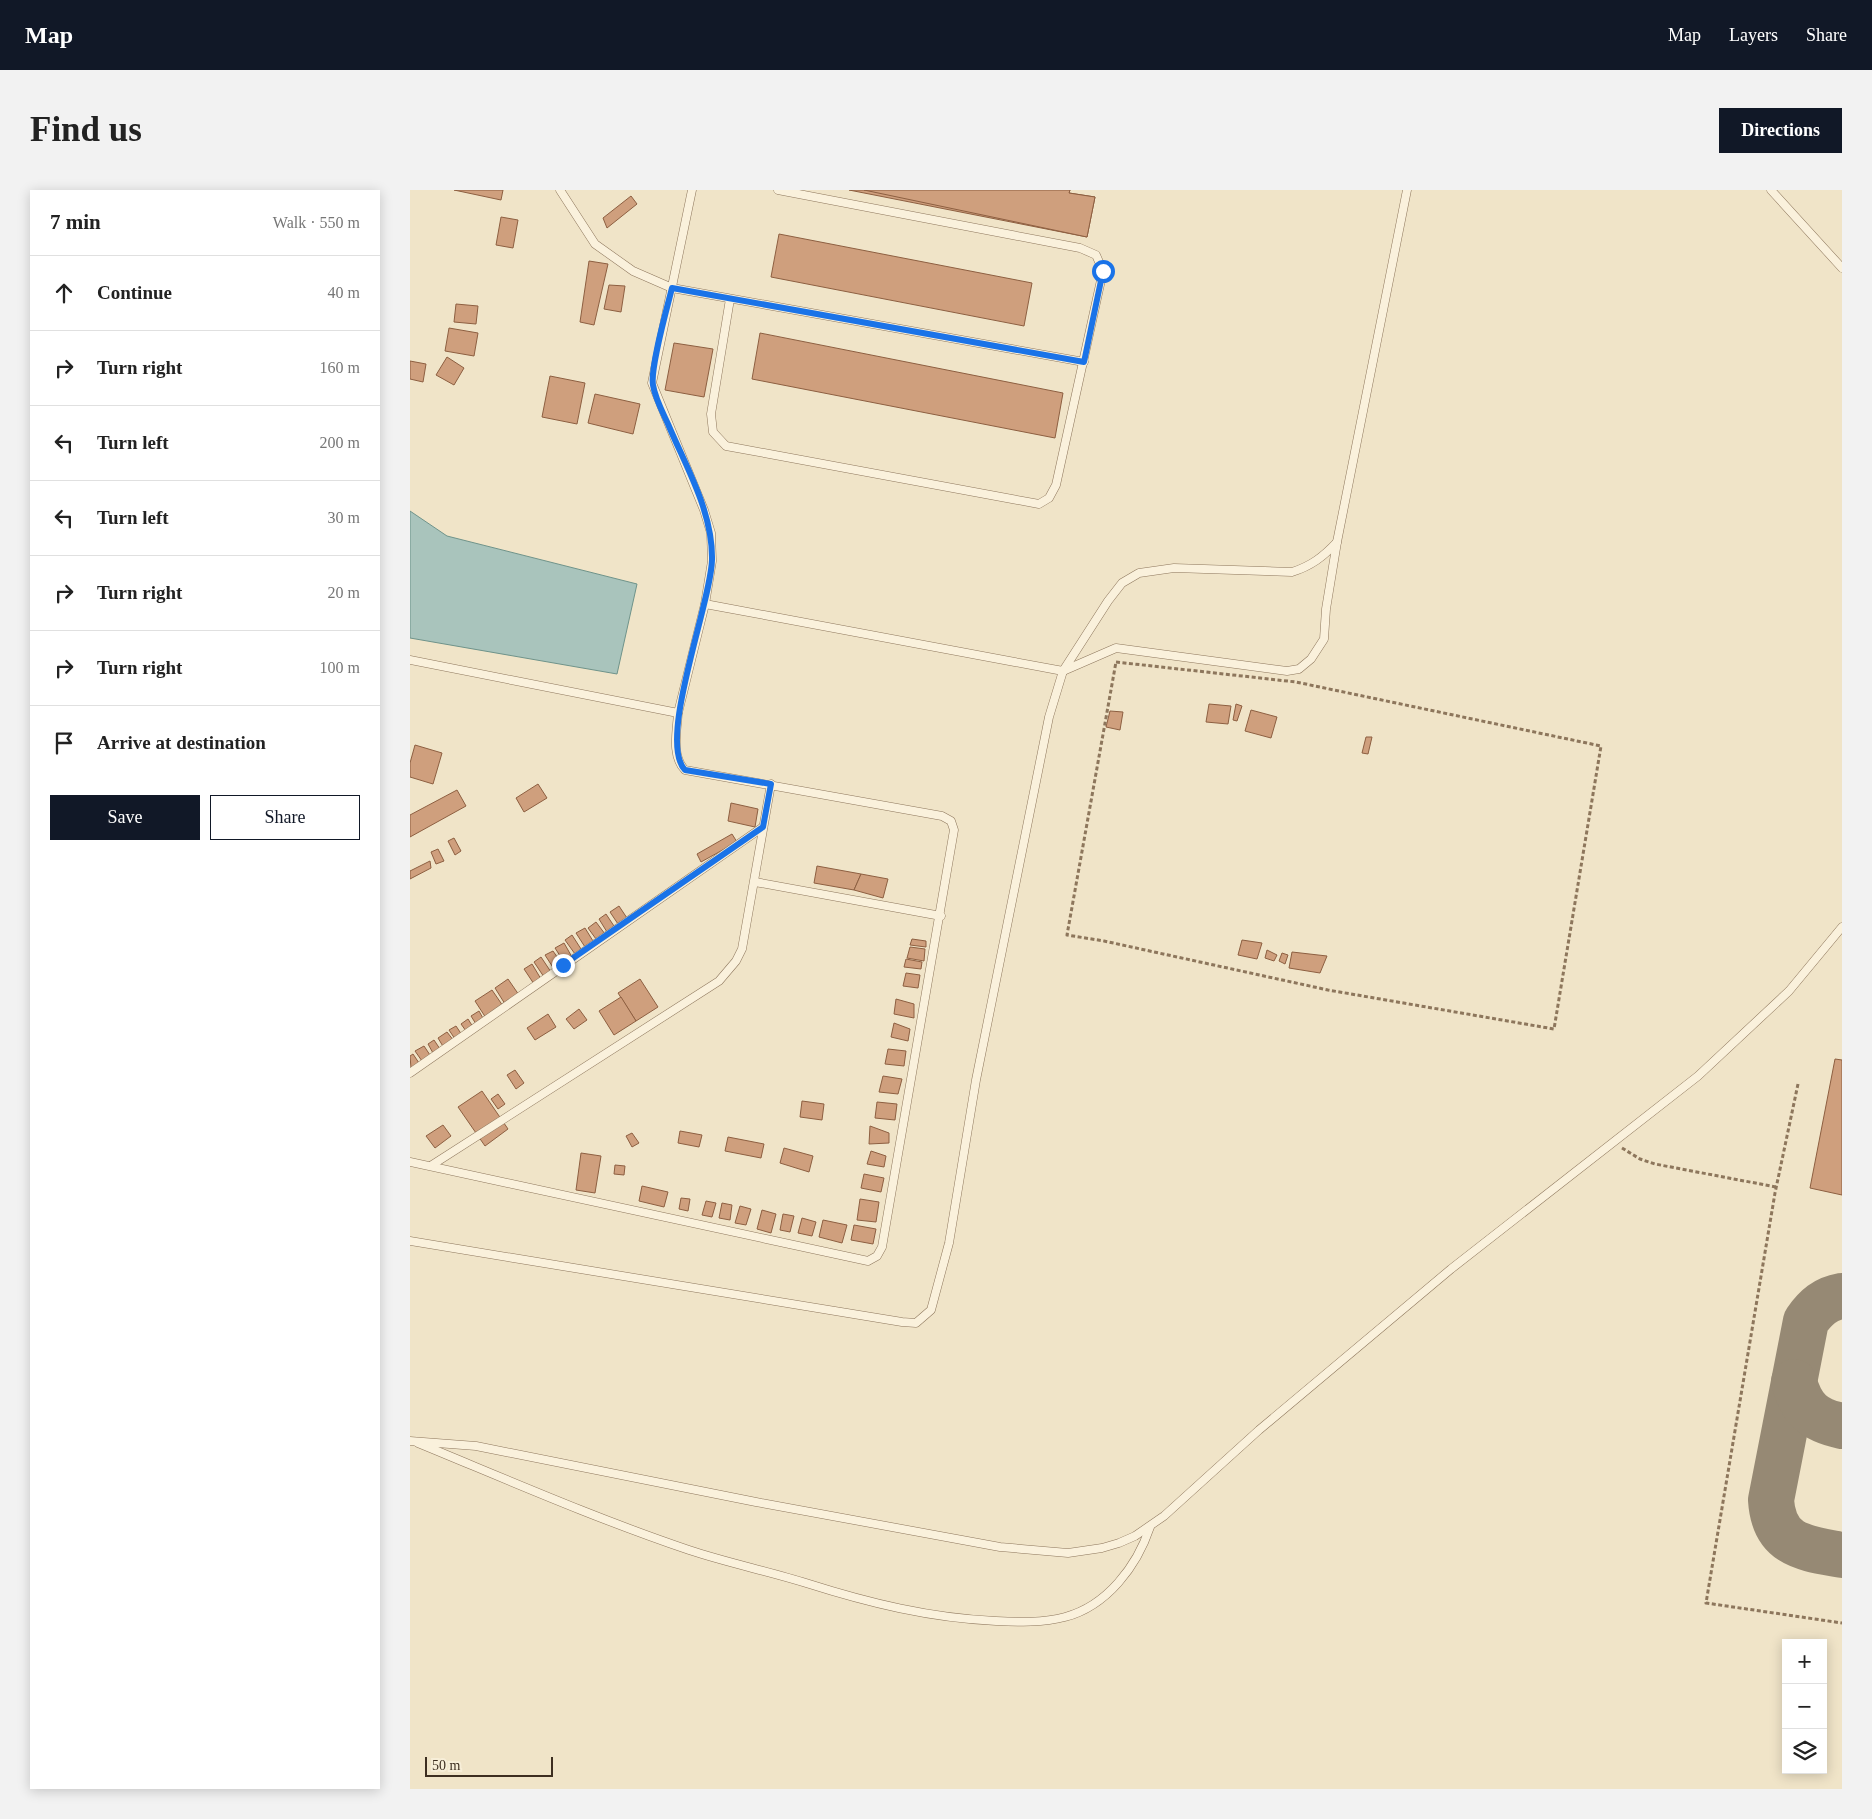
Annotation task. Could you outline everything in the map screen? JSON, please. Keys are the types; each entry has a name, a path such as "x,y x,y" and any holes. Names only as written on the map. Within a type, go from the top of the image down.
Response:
{"lane":[{"path":"560,190 595,244 634,271 672,288 1084,362"},
{"path":"410,1162 432,1165 868,1261 877,1256 882,1248 941,916 954,830 950,821 942,816 685,770 679,764 677,755 678,713 705,604 712,561 711,533 704,510 652,383 692,190"},
{"path":"730,298 711,414 713,432 726,446 1039,504 1050,498 1056,485 1103,271 1096,255 1080,248 778,190"},
{"path":"705,604 1064,672 1116,648 1287,671 1300,669 1311,659 1324,639 1326,609 1337,542 1408,190"},
{"path":"1771,190 1842,268"},
{"path":"410,1241 902,1322 916,1323 925,1317 931,1310 949,1243 976,1080 1048,717 1064,672 1108,601 1122,583 1139,573 1174,568 1292,572 1309,566 1326,555 1337,542"},
{"path":"410,660 678,713"},
{"path":"432,1165 719,981 736,961 742,949 771,784"},
{"path":"410,1073 763,827"},
{"path":"755,882 941,916"},
{"path":"411,1440 476,1446 756,1502 1000,1547 1068,1553 1085,1551 1119,1542 1150,1527 1260,1430 1451,1269 1698,1076 1757,1024 1789,991 1842,927"},
{"path":"411,1440 592,1515 692,1551 872,1603 948,1617 1042,1621 1077,1613 1102,1597 1127,1572 1138,1557 1150,1527"}],"path":[{"path":"1116,662 1296,682 1600,746 1554,1029 1328,990 1104,941 1066,935 1116,662"},
{"path":"1798,1084 1776,1187 1706,1602 1842,1623"},
{"path":"1613,1142 1640,1159 1655,1164 1776,1187"}],"water":[{"path":"410,511 447,536 637,584 617,674 410,638"}],"building":[{"path":"454,190 503,190 501,200"},
{"path":"849,190 1070,190 1069,193 1095,197 1087,237"},
{"path":"864,190 1070,190 1069,193 1095,197 1087,237"},
{"path":"631,196 637,204 607,228 603,218"},
{"path":"501,217 518,220 513,248 496,245"},
{"path":"779,234 1032,283 1024,326 771,277"},
{"path":"589,261 608,264 594,325 580,322"},
{"path":"609,285 625,286 621,312 604,309"},
{"path":"456,304 478,306 476,324 454,322"},
{"path":"449,328 478,333 474,356 445,351"},
{"path":"760,333 1063,393 1055,438 752,379"},
{"path":"674,343 713,349 704,397 665,390"},
{"path":"447,357 464,368 454,385 436,375"},
{"path":"410,361 426,364 423,382 410,379"},
{"path":"550,376 585,383 577,424 542,417"},
{"path":"595,394 640,404 633,434 588,423"},
{"path":"1209,704 1231,706 1228,724 1206,722"},
{"path":"1236,704 1242,706 1237,721 1233,720"},
{"path":"1251,710 1277,717 1271,738 1245,731"},
{"path":"1110,711 1123,712 1120,730 1106,727"},
{"path":"1366,737 1372,737 1368,754 1362,753"},
{"path":"415,745 442,753 433,784 410,777 410,763"},
{"path":"538,784 547,798 524,812 516,798"},
{"path":"457,790 466,806 410,837 410,815"},
{"path":"731,803 758,809 755,827 728,821"},
{"path":"732,834 737,842 701,862 697,854"},
{"path":"454,838 461,851 455,855 448,841"},
{"path":"438,849 444,861 436,864 431,852"},
{"path":"430,861 431,868 410,879 410,871"},
{"path":"817,866 861,874 854,890 814,883"},
{"path":"861,874 888,879 883,898 854,890"},
{"path":"619,906 627,918 618,924 610,912"},
{"path":"606,914 614,926 607,932 599,919"},
{"path":"596,922 605,934 596,939 588,928"},
{"path":"585,928 593,941 585,947 576,933"},
{"path":"572,935 581,949 575,954 565,940"},
{"path":"912,939 926,941 926,947 910,945"},
{"path":"1242,940 1262,943 1257,959 1238,955"},
{"path":"564,943 572,957 564,962 555,948"},
{"path":"910,947 925,949 924,961 907,958"},
{"path":"1267,950 1277,955 1274,961 1265,958"},
{"path":"553,951 562,964 554,969 545,955"},
{"path":"1292,952 1327,956 1320,973 1289,968"},
{"path":"1282,953 1288,955 1285,964 1279,961"},
{"path":"541,957 551,972 544,977 534,962"},
{"path":"906,959 922,962 921,969 904,967"},
{"path":"532,964 541,979 534,984 524,969"},
{"path":"906,973 920,975 918,988 903,986"},
{"path":"508,979 519,995 505,1004 495,988"},
{"path":"640,979 658,1007 636,1021 618,993"},
{"path":"492,990 503,1006 486,1018 475,1001"},
{"path":"621,997 636,1021 614,1035 599,1011"},
{"path":"896,999 914,1004 914,1018 894,1014"},
{"path":"579,1009 587,1020 574,1029 566,1019"},
{"path":"479,1011 484,1020 476,1024 471,1016"},
{"path":"548,1014 556,1027 535,1040 527,1028"},
{"path":"468,1019 473,1027 466,1031 461,1024"},
{"path":"894,1023 910,1029 908,1041 891,1037"},
{"path":"456,1026 462,1035 455,1039 449,1030"},
{"path":"447,1032 454,1041 444,1048 438,1038"},
{"path":"434,1040 440,1049 433,1053 428,1044"},
{"path":"424,1046 430,1055 422,1061 415,1051"},
{"path":"888,1049 906,1051 904,1066 885,1064"},
{"path":"413,1054 419,1063 411,1068 410,1056"},
{"path":"1835,1059 1842,1060 1842,1195 1810,1188"},
{"path":"515,1070 524,1083 516,1089 507,1075"},
{"path":"883,1076 902,1079 898,1094 879,1092"},
{"path":"482,1091 508,1129 485,1146 458,1107"},
{"path":"498,1094 505,1104 498,1109 491,1099"},
{"path":"802,1101 824,1104 822,1120 800,1117"},
{"path":"877,1102 897,1104 895,1120 875,1118"},
{"path":"443,1125 451,1136 435,1148 426,1136"},
{"path":"870,1126 889,1133 889,1143 869,1144"},
{"path":"680,1131 702,1135 699,1147 678,1143"},
{"path":"632,1133 639,1143 632,1147 626,1136"},
{"path":"728,1137 764,1144 761,1158 725,1151"},
{"path":"784,1148 813,1156 809,1172 780,1163"},
{"path":"871,1151 886,1156 884,1167 867,1164"},
{"path":"581,1153 601,1156 595,1193 576,1190"},
{"path":"615,1165 625,1166 624,1175 614,1174"},
{"path":"864,1174 884,1178 881,1192 861,1188"},
{"path":"642,1186 668,1192 664,1207 639,1201"},
{"path":"681,1198 690,1199 688,1211 679,1209"},
{"path":"860,1199 879,1202 876,1222 857,1220"},
{"path":"706,1201 716,1203 712,1217 702,1215"},
{"path":"722,1203 732,1205 730,1220 719,1218"},
{"path":"740,1206 751,1209 746,1225 735,1223"},
{"path":"762,1210 776,1214 771,1233 757,1229"},
{"path":"783,1214 794,1216 790,1232 780,1230"},
{"path":"802,1218 816,1222 812,1236 798,1233"},
{"path":"823,1220 847,1225 842,1243 819,1237"},
{"path":"854,1225 876,1229 873,1244 851,1240"}],"taxiway":[{"path":"1842,1296 1821,1304 1806,1321 1771,1500 1773,1515 1778,1527 1785,1536 1804,1547 1842,1555"},
{"path":"1794,1382 1801,1400 1810,1412 1824,1421 1842,1426"}],"route":[{"path":"563,965 763,827 771,784 685,770 679,764 677,755 678,713 705,604 712,561 711,533 704,510 652,383 672,288 1084,362 1103,271"}]}
